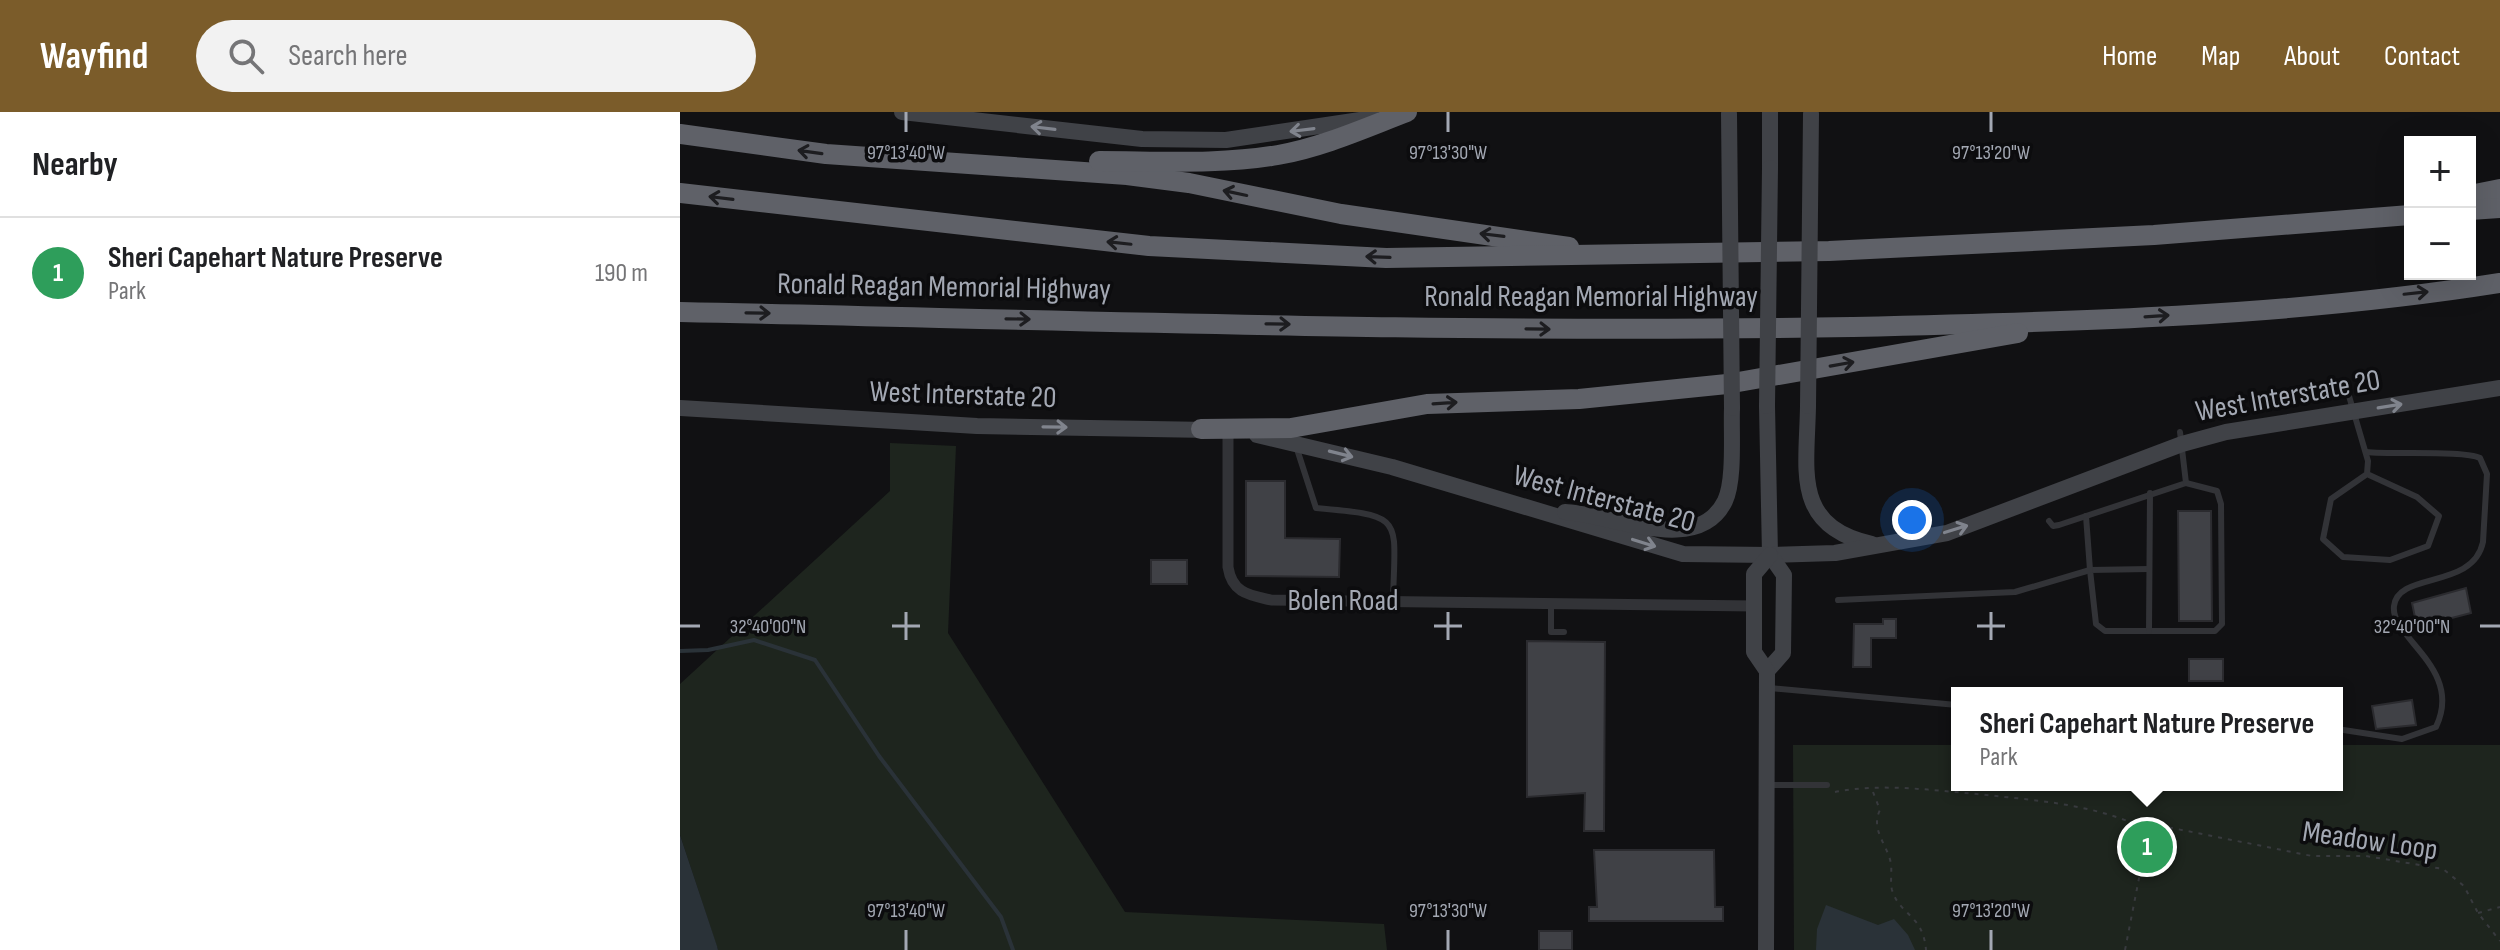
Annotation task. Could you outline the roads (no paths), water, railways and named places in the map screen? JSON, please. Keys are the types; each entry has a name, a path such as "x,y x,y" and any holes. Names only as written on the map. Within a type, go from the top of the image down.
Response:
{"highway":[{"path":"979,165 1084,160 1186,162 1278,155 1320,144 1407,112"},
{"path":"680,134 826,154 1189,183 1341,214 1624,256"},
{"path":"2476,194 2500,189"},
{"name":"Ronald Reagan Memorial Highway","path":"680,193 1149,246 1386,258 1624,256 1953,246 2404,215"},
{"path":"2310,222 2404,206"},
{"path":"2476,210 2500,208"},
{"name":"Ronald Reagan Memorial Highway","path":"680,312 1583,330 2079,322 2294,306 2500,284"},
{"path":"1201,429 1291,428 1427,404 1579,399 1727,384 2079,322"}],"main road":[{"path":"902,112 1142,139 1226,140 1330,127 1407,112"},
{"path":"1767,679 1783,653 1784,575 1770,555 1767,406 1770,112"},
{"path":"1535,510 1584,513 1685,532 1710,518 1726,500 1732,408 1729,113"},
{"path":"1811,113 1807,482 1814,510 1838,534 1880,546"},
{"name":"West Interstate 20","path":"683,407 977,426 1228,432 1295,442 1683,554 1770,555 1835,553 1947,533 1988,519 2181,438 2351,404 2500,388"},
{"path":"1766,950 1767,679 1754,652 1754,574 1770,555"}],"street":[{"name":"Bolen Road","path":"1228,432 1228,567 1234,586 1245,595 1271,600 1755,606"}],"lane":[{"path":"2351,404 2366,452 2367,474"},
{"path":"2181,438 2186,483"},
{"path":"1295,442 1316,508 1367,512 1386,519 1395,531 1393,601"},
{"path":"2343,730 2402,739 2436,727 2442,716 2437,676 2425,653 2396,623 2393,608 2396,595 2407,587 2467,567 2481,552 2483,542 2487,474 2486,465 2480,458 2465,454 2416,456 2366,452"},
{"path":"2367,474 2417,497 2439,516 2428,546 2390,560 2343,557 2323,539 2331,499 2367,474"},
{"path":"2049,521 2053,526 2059,525 2131,499 2186,483 2217,491 2221,504 2222,624 2215,631 2105,631 2096,624 2086,516"},
{"path":"2129,488 2131,499"},
{"path":"2149,631 2150,493"},
{"path":"1838,600 2015,592 2090,570 2149,569"},
{"path":"1551,602 1551,632 1564,632"},
{"path":"1767,679 1951,704"},
{"path":"1767,785 1828,789"}],"waterway":[{"path":"680,651 708,650 754,640 815,660 879,756 1001,917 1013,950"}],"place":[{"name":"Sheri Capehart Nature Preserve","path":"2147,847"}]}
